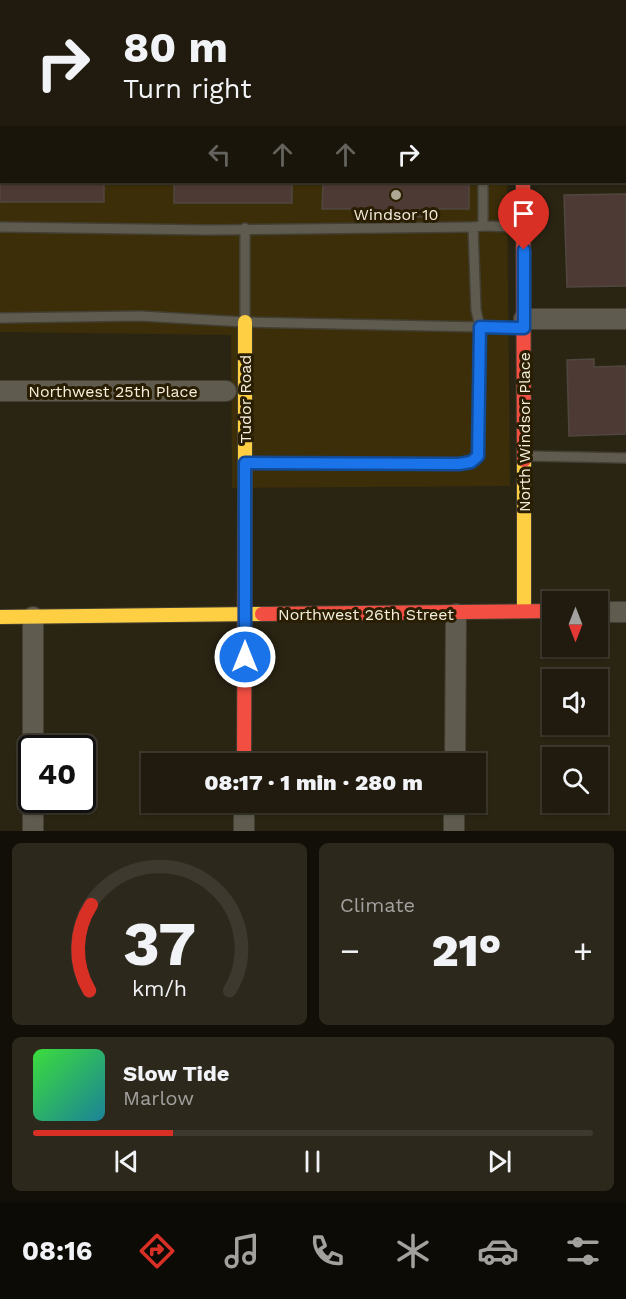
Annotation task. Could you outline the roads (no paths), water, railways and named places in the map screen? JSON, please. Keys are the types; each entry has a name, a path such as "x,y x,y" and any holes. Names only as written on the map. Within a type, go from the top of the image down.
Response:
{"street":[{"name":"North Windsor Place","path":"523,183 524,611"},
{"path":"524,323 626,319"},
{"name":"Tudor Road","path":"244,753 245,322"},
{"name":"Northwest 25th Place","path":"0,391 226,391"},
{"name":"Northwest 26th Street","path":"0,617 456,614 542,611"},
{"path":"608,612 626,612"},
{"path":"455,753 456,614"},
{"path":"33,617 33,735"},
{"path":"33,813 33,831"},
{"path":"244,813 244,831"},
{"path":"454,813 454,831"}],"lane":[{"path":"483,183 483,226"},
{"path":"0,227 524,227"},
{"path":"245,463 459,464 471,462 478,456 480,327 476,310 473,227"},
{"path":"245,228 245,322"},
{"path":"0,318 140,316 245,322 480,327 524,323"},
{"path":"524,456 626,458"}],"place":[{"name":"Windsor 10","path":"396,195"}]}
